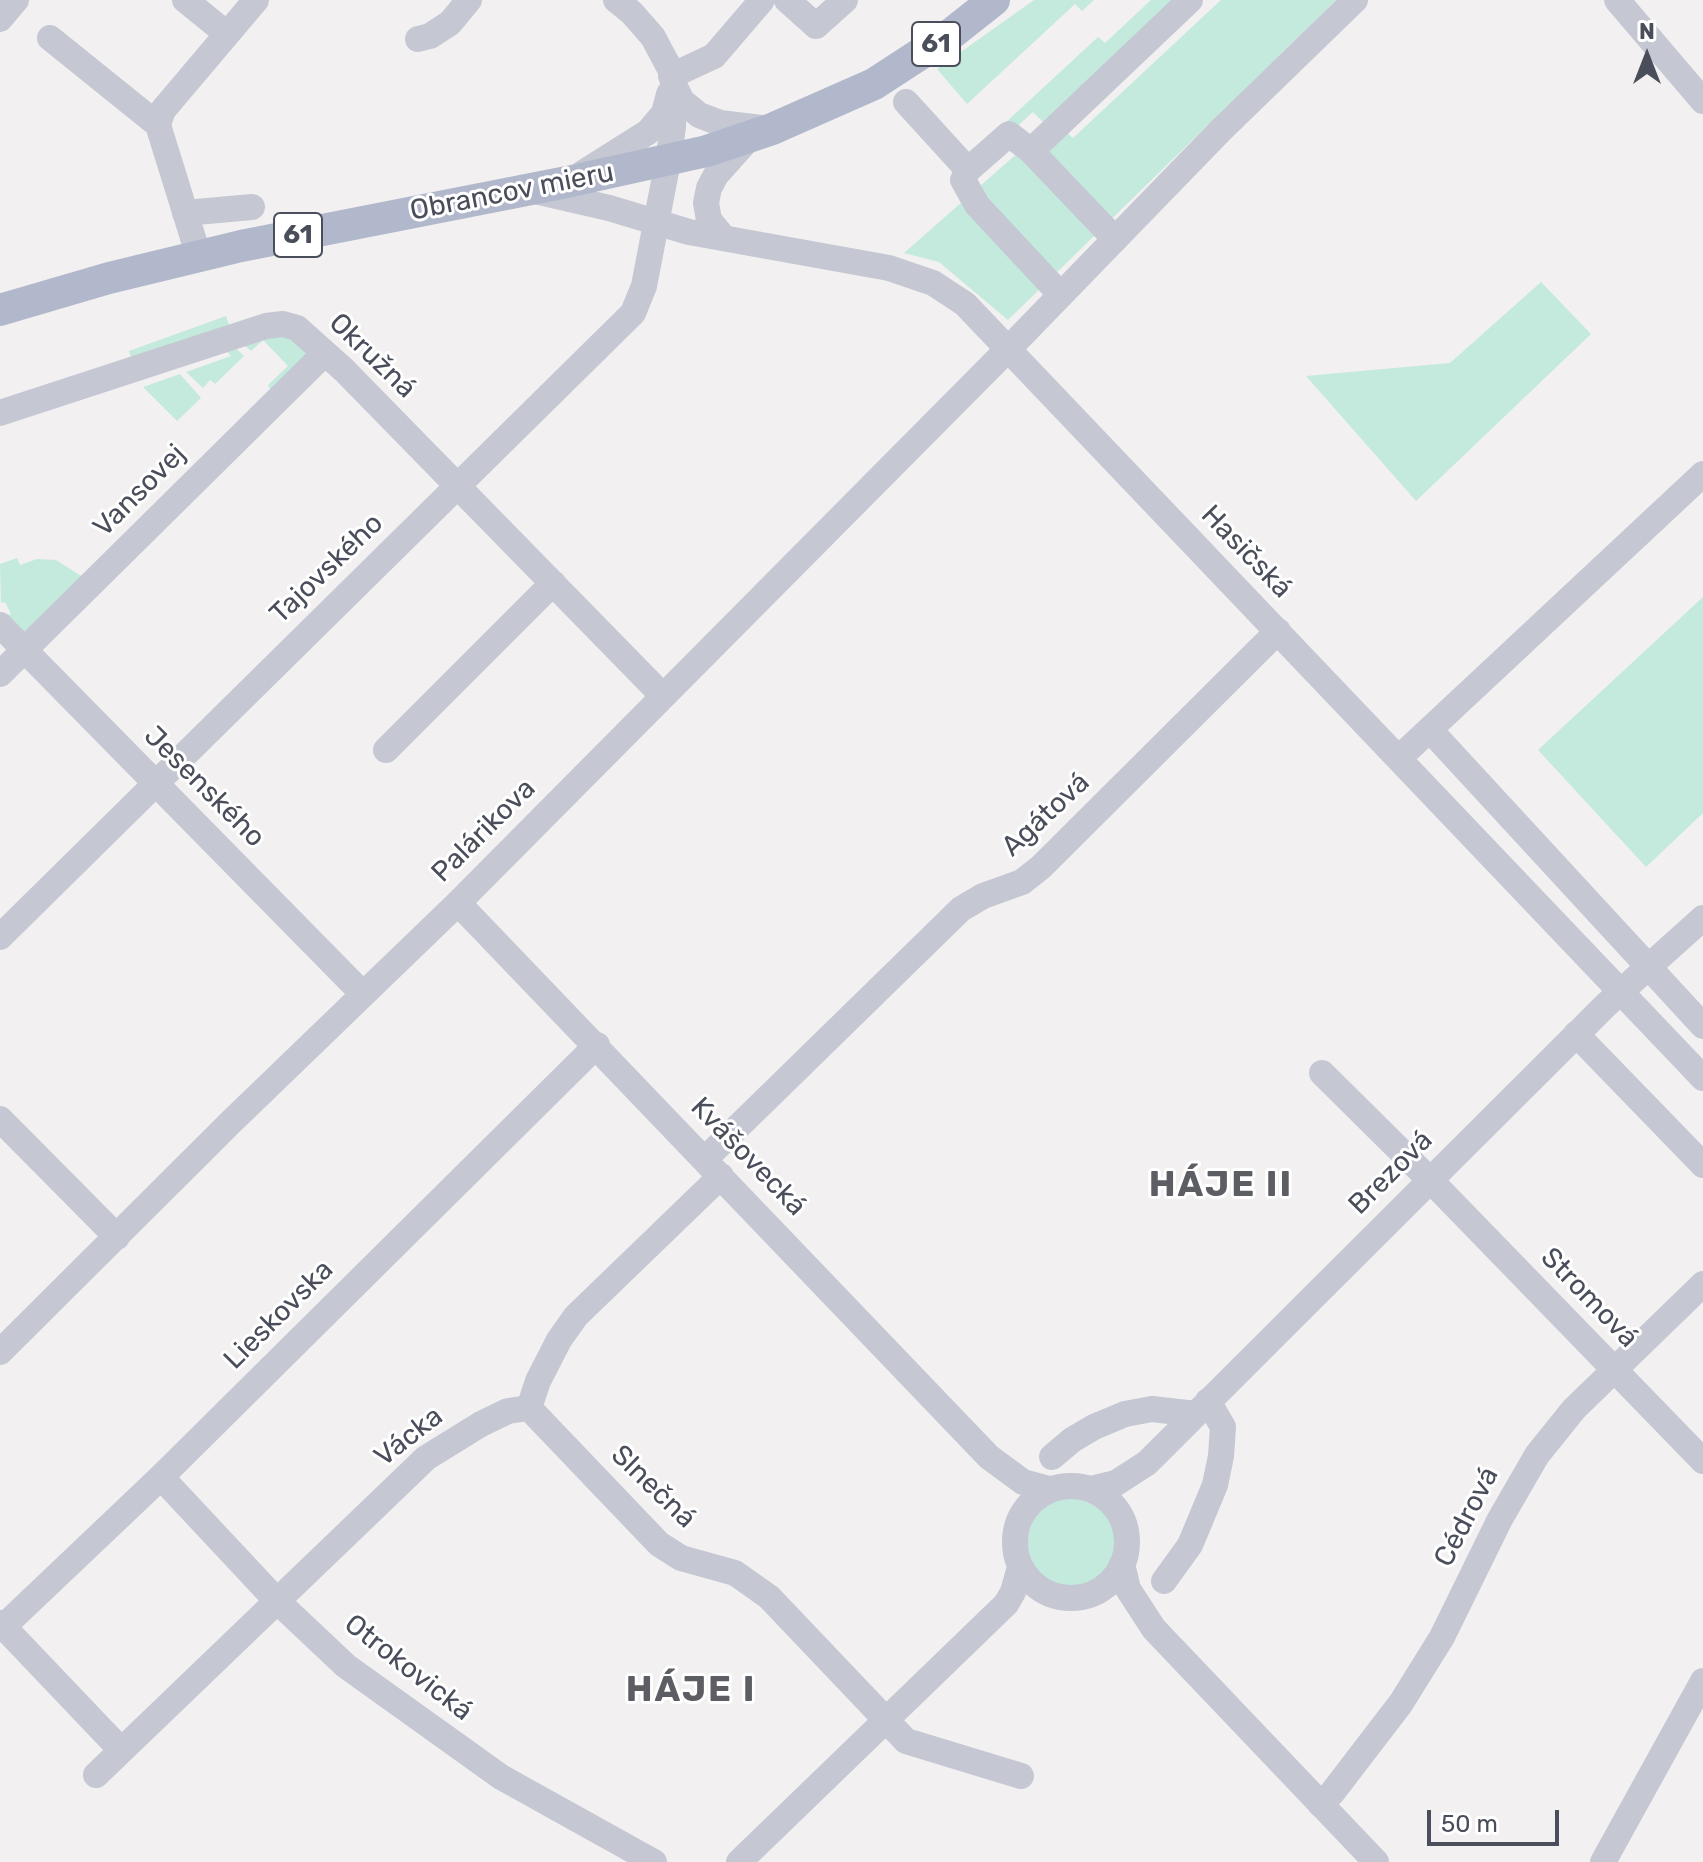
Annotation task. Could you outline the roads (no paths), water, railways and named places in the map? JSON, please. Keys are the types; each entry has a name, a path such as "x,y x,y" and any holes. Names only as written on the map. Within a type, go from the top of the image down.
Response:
{"main road":[{"name":"Obrancov mieru","path":"0,310 109,278 199,257 668,161 761,133 874,84 951,34 994,0"}],"street":[{"path":"0,19 16,0"},
{"path":"185,0 227,34"},
{"path":"158,125 163,110 256,0"},
{"path":"418,39 430,36 450,23 469,0"},
{"path":"567,182 648,132 664,113 672,80 714,56 762,0"},
{"path":"787,0 816,26 845,0"},
{"path":"1031,151 1190,0"},
{"name":"Palárikova","path":"0,1352 458,903 1008,349 1114,238 1355,0"},
{"path":"1617,0 1703,101"},
{"path":"630,4 653,37 682,101 699,115 761,133"},
{"path":"50,38 158,125 199,257"},
{"name":"Tajovského","path":"0,937 633,313 644,286 668,161 673,127 672,80"},
{"path":"906,102 968,170"},
{"path":"724,238 709,220 706,203 709,188 716,175 761,133"},
{"path":"1061,295 977,205 963,180 968,170 1009,134 1031,151 1114,238"},
{"name":"Hasičská","path":"528,190 724,238 889,268 933,283 965,304 1703,1078"},
{"path":"185,213 252,207"},
{"name":"Okružná","path":"0,413 272,325 297,328 662,695"},
{"name":"Vansovej","path":"0,674 325,353"},
{"path":"1399,758 1703,474"},
{"path":"386,750 553,583"},
{"name":"Jesenského","path":"0,625 363,994"},
{"name":"Agátová","path":"713,1168 953,915 971,902 1022,882 1041,867 1278,631"},
{"path":"1430,730 1703,1026"},
{"name":"Kvášovecká","path":"458,903 989,1457 1013,1492 1021,1515"},
{"name":"Brezová","path":"1091,1489 1116,1483 1147,1463 1576,1034 1703,918"},
{"path":"1576,1034 1703,1165"},
{"name":"Lieskovska","path":"2,1625 161,1477 597,1045"},
{"name":"Stromová","path":"1322,1073 1703,1461"},
{"path":"0,1119 117,1237"},
{"path":"529,1408 538,1381 559,1340 576,1316 713,1168"},
{"name":"Cédrová","path":"1320,1804 1332,1793 1401,1703 1442,1637 1500,1519 1537,1455 1574,1409 1703,1284"},
{"name":"Vácka","path":"96,1775 426,1458 481,1424 508,1411 529,1408"},
{"name":"Slnečná","path":"529,1408 659,1544 681,1558 735,1573 769,1597 906,1741 1021,1776"},
{"path":"1052,1457 1083,1433 1125,1414 1152,1409 1202,1408 1223,1427 1215,1485 1190,1545 1164,1581"},
{"name":"Kvášovecká","path":"989,1457 1023,1482 1049,1489"},
{"name":"Brezová","path":"1122,1519 1129,1496 1147,1463"},
{"name":"Otrokovická","path":"161,1477 277,1601 346,1666 490,1769 654,1862"},
{"path":"1006,1604 1048,1593 1077,1597 1091,1594 1115,1577 1127,1549 1127,1534 1122,1519 1104,1496 1091,1489 1063,1486 1049,1489 1033,1500 1021,1515 1015,1532 1015,1550 1020,1567 1027,1578 1048,1593"},
{"path":"1122,1564 1128,1589 1154,1629 1376,1862"},
{"path":"739,1862 1006,1604 1020,1567"},
{"path":"1091,1594 1115,1602 1154,1629"},
{"path":"2,1625 121,1750"},
{"path":"1603,1862 1703,1681"}],"district":[{"name":"HÁJE II","path":"1221,1186"},
{"name":"HÁJE I","path":"691,1691"}]}
